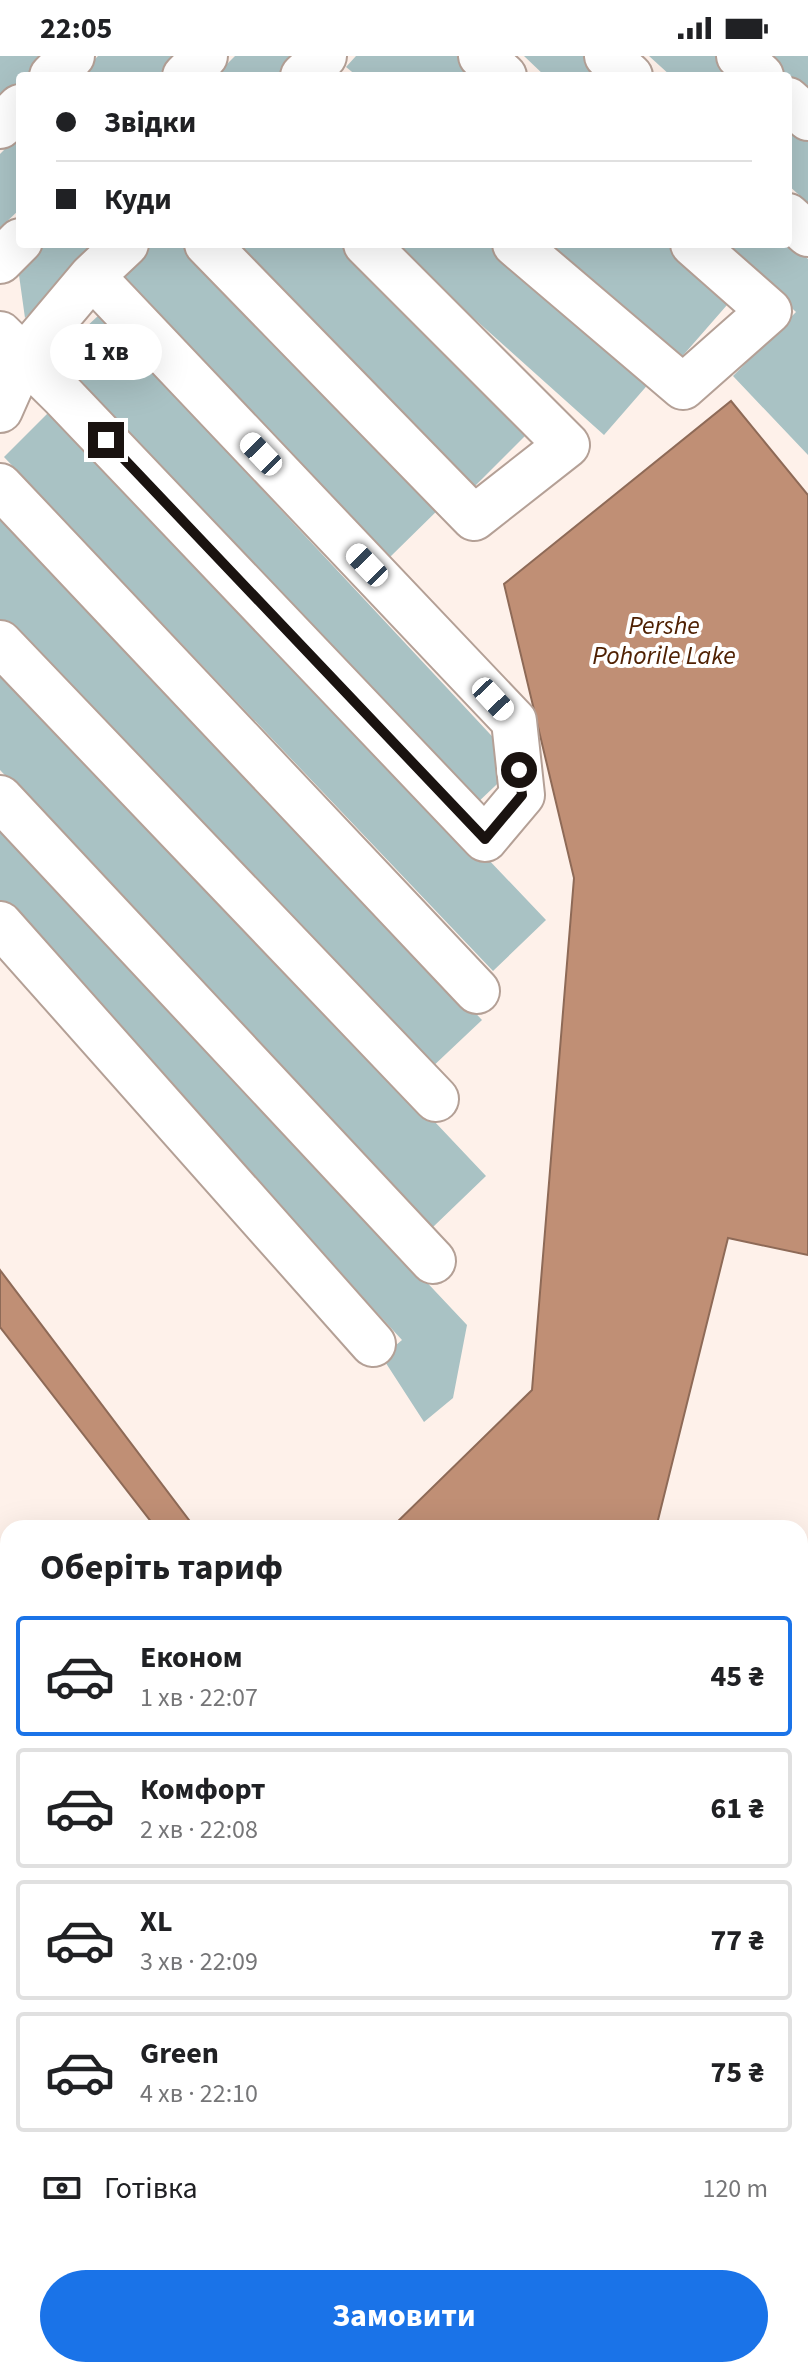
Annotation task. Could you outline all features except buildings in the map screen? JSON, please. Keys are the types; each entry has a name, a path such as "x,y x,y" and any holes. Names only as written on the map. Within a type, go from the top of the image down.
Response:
{"lane":[{"path":"56,72 72,56"},
{"path":"189,72 205,56"},
{"path":"481,56 499,72"},
{"path":"607,56 625,72"},
{"path":"739,56 757,72"},
{"path":"792,104 808,118"},
{"path":"0,126 16,111"},
{"path":"792,220 808,234"},
{"path":"0,261 16,245"},
{"path":"0,410 11,346 122,248"},
{"path":"211,248 474,518 567,445 370,248"},
{"path":"520,248 683,387 769,311 698,248"},
{"path":"11,346 74,407 485,839 522,795 514,721 92,276"},
{"path":"0,486 477,991"},
{"path":"0,643 436,1099"},
{"path":"0,798 433,1261"},
{"path":"0,924 373,1344"}],"water":[{"name":"Pershe Pohorile Lake","path":"731,401 808,495 808,1255 728,1238 658,1520 399,1520 532,1390 574,878 504,584"},
{"path":"0,1270 189,1520 150,1520 0,1327"}],"route":[{"path":"106,440 485,839 522,795 519,770"}]}
